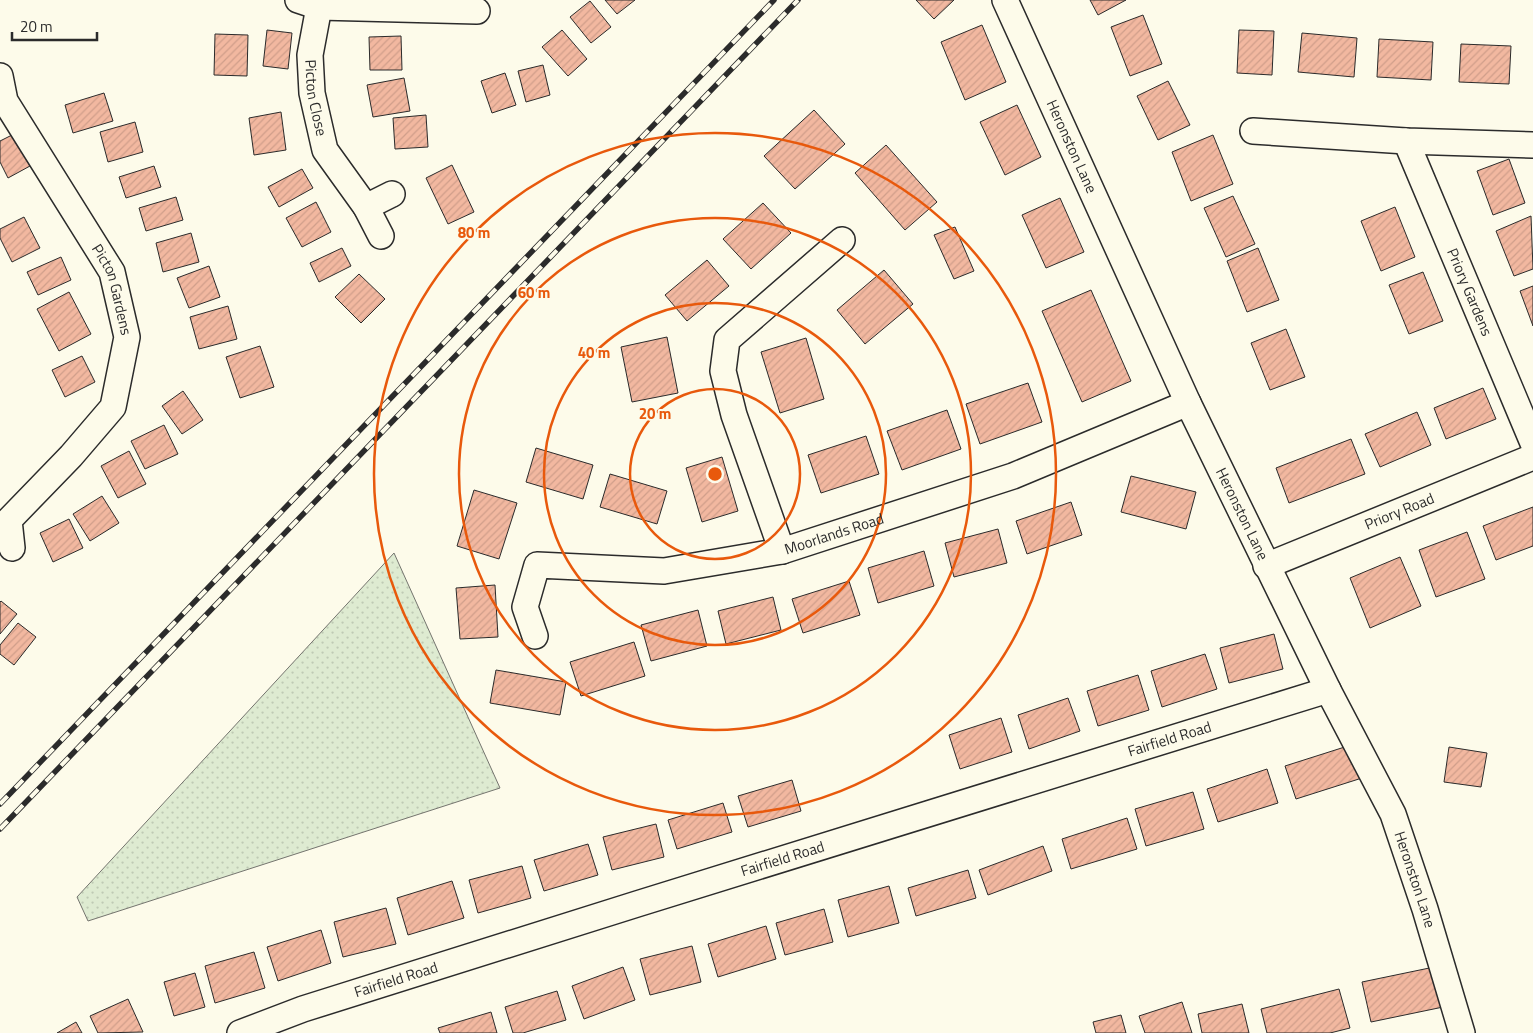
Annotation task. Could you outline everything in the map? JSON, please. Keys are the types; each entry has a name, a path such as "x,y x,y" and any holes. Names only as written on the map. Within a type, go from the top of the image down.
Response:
{"street":[{"name":"Heronston Lane","path":"1005,0 1188,403 1266,566 1392,814 1425,909 1462,1033"},
{"path":"308,4 478,14"},
{"name":"Picton Close","path":"308,4 312,93 325,150 366,207 381,236"},
{"name":"Picton Gardens","path":"0,76 5,102 112,272 127,337 113,406 71,456 4,520 12,548"},
{"path":"1253,131 1406,141 1533,145"},
{"name":"Priory Gardens","path":"1406,141 1533,443"},
{"path":"366,207 392,194"},
{"path":"782,551 734,415 723,371 728,340 842,240"},
{"name":"Moorlands Road","path":"536,636 525,606 537,565 664,571 782,551 1013,476 1188,403"},
{"name":"Priory Road","path":"1266,566 1533,457"},
{"name":"Fairfield Road","path":"240,1033 303,1009 1328,690"}],"green space":[{"path":"394,553 500,788 88,921 77,897"}],"building":[{"path":"605,0 635,0 617,14"},
{"path":"916,0 954,0 934,19"},
{"path":"1090,0 1126,0 1098,15"},
{"path":"590,1 611,27 591,43 570,17"},
{"path":"1143,15 1162,64 1130,76 1111,27"},
{"path":"982,25 1006,82 965,100 941,42"},
{"path":"267,30 292,33 288,69 263,66"},
{"path":"562,30 587,59 568,76 542,47"},
{"path":"1239,30 1274,31 1272,75 1237,73"},
{"path":"1302,33 1357,38 1354,77 1298,72"},
{"path":"215,34 248,35 247,76 214,75"},
{"path":"401,36 402,70 370,70 369,37"},
{"path":"1379,39 1433,42 1431,80 1377,77"},
{"path":"1461,44 1511,46 1509,84 1459,82"},
{"path":"543,65 550,95 526,102 518,71"},
{"path":"505,73 516,105 492,113 481,81"},
{"path":"404,78 410,111 373,117 367,85"},
{"path":"1168,81 1190,125 1158,140 1137,96"},
{"path":"104,93 113,121 73,133 65,105"},
{"path":"1017,105 1041,157 1005,175 980,122"},
{"path":"814,110 845,144 795,189 764,156"},
{"path":"281,112 286,150 254,155 249,118"},
{"path":"426,115 428,147 395,149 393,118"},
{"path":"135,122 143,152 108,162 100,132"},
{"path":"14,134 30,166 8,178 0,162 0,141"},
{"path":"1213,135 1233,184 1191,201 1172,152"},
{"path":"886,145 937,202 905,230 855,173"},
{"path":"1509,159 1525,203 1493,215 1477,171"},
{"path":"452,165 474,212 448,224 426,178"},
{"path":"154,166 161,187 126,198 119,177"},
{"path":"302,169 313,188 279,207 268,187"},
{"path":"1233,196 1255,244 1226,257 1204,208"},
{"path":"176,197 183,220 146,231 139,208"},
{"path":"1060,198 1084,252 1046,268 1022,215"},
{"path":"316,202 331,232 302,247 286,218"},
{"path":"763,203 791,233 751,269 723,239"},
{"path":"1395,207 1415,257 1381,271 1361,221"},
{"path":"1531,216 1533,269 1514,276 1496,231"},
{"path":"24,217 40,248 12,262 0,238 0,229"},
{"path":"955,227 974,271 954,279 934,235"},
{"path":"191,233 199,262 163,272 156,243"},
{"path":"342,248 351,266 319,282 310,263"},
{"path":"1258,248 1279,300 1247,312 1227,261"},
{"path":"61,257 71,280 38,295 27,272"},
{"path":"707,260 729,286 687,321 665,295"},
{"path":"209,266 220,297 189,308 177,278"},
{"path":"884,270 913,304 865,344 837,310"},
{"path":"1423,272 1443,321 1409,334 1389,285"},
{"path":"359,274 385,299 361,323 335,297"},
{"path":"1533,286 1533,326 1520,291"},
{"path":"1091,290 1131,381 1082,402 1042,311"},
{"path":"69,292 91,334 59,351 37,309"},
{"path":"228,306 237,339 199,349 190,317"},
{"path":"1286,329 1305,377 1270,390 1251,343"},
{"path":"667,337 678,393 632,402 621,347"},
{"path":"806,338 824,399 780,413 761,352"},
{"path":"260,346 274,387 240,398 226,357"},
{"path":"82,356 95,382 65,397 52,370"},
{"path":"1028,383 1042,422 980,444 966,404"},
{"path":"1483,388 1496,419 1446,439 1434,408"},
{"path":"183,391 203,420 182,434 162,406"},
{"path":"947,410 961,449 902,470 887,431"},
{"path":"1417,412 1431,445 1380,467 1365,434"},
{"path":"164,425 178,454 145,469 131,441"},
{"path":"866,436 879,474 821,493 808,455"},
{"path":"1351,439 1365,474 1289,503 1276,468"},
{"path":"536,448 593,465 583,499 526,482"},
{"path":"129,451 146,484 118,498 101,466"},
{"path":"722,457 738,511 702,522 686,468"},
{"path":"610,474 667,491 657,524 600,507"},
{"path":"1131,476 1196,492 1186,529 1121,512"},
{"path":"474,490 517,503 499,559 457,546"},
{"path":"102,496 119,523 90,541 73,514"},
{"path":"1071,502 1082,535 1027,554 1016,521"},
{"path":"1533,507 1533,546 1496,560 1483,526"},
{"path":"69,519 83,548 53,562 40,533"},
{"path":"998,529 1007,563 954,577 945,543"},
{"path":"1467,532 1485,579 1436,597 1419,550"},
{"path":"924,551 934,586 878,603 868,568"},
{"path":"1400,557 1421,606 1370,628 1350,578"},
{"path":"849,581 860,615 803,633 792,599"},
{"path":"495,585 498,637 460,639 456,588"},
{"path":"773,597 781,630 726,644 718,611"},
{"path":"0,602 17,614 0,634"},
{"path":"698,610 707,646 651,661 641,625"},
{"path":"18,623 36,637 14,665 0,654 0,645"},
{"path":"1274,634 1283,669 1229,683 1220,648"},
{"path":"634,642 645,676 581,696 570,662"},
{"path":"1205,654 1217,689 1162,707 1151,671"},
{"path":"496,670 566,682 560,715 490,703"},
{"path":"1138,675 1149,710 1098,726 1087,691"},
{"path":"1068,698 1080,731 1029,749 1018,715"},
{"path":"1001,718 1012,752 960,769 949,735"},
{"path":"1351,745 1362,778 1296,799 1285,766"},
{"path":"1449,747 1487,753 1481,787 1444,782"},
{"path":"1267,769 1278,803 1218,822 1207,789"},
{"path":"792,780 801,811 748,827 738,796"},
{"path":"1193,792 1204,829 1146,846 1135,809"},
{"path":"723,803 732,832 677,849 668,820"},
{"path":"1127,818 1137,849 1071,869 1062,839"},
{"path":"656,824 664,857 612,870 603,837"},
{"path":"588,844 598,875 544,891 534,860"},
{"path":"1043,846 1052,871 988,895 979,870"},
{"path":"522,866 531,898 478,913 469,880"},
{"path":"968,870 976,898 916,916 908,888"},
{"path":"452,881 464,918 408,935 397,898"},
{"path":"889,886 899,923 848,937 838,900"},
{"path":"386,908 396,944 343,957 334,922"},
{"path":"824,909 833,942 785,955 776,923"},
{"path":"766,926 776,959 718,977 708,944"},
{"path":"321,930 331,963 278,981 267,947"},
{"path":"692,946 701,982 650,995 640,959"},
{"path":"254,952 265,988 215,1003 205,966"},
{"path":"1439,966 1448,1006 1371,1022 1362,982"},
{"path":"623,967 635,1000 584,1019 572,986"},
{"path":"195,973 205,1007 174,1016 164,982"},
{"path":"1339,989 1350,1028 1330,1033 1267,1033 1261,1009"},
{"path":"557,991 566,1020 523,1033 513,1033 505,1007"},
{"path":"128,999 143,1032 98,1033 90,1016"},
{"path":"1182,1002 1192,1033 1145,1033 1139,1016"},
{"path":"1242,1004 1249,1033 1202,1033 1198,1014"},
{"path":"491,1012 497,1033 440,1033 438,1028"},
{"path":"1121,1015 1126,1033 1096,1033 1093,1022"},
{"path":"76,1022 82,1033 57,1033"}],"railway":[{"path":"0,804 774,0"},
{"path":"0,829 798,0"}]}
